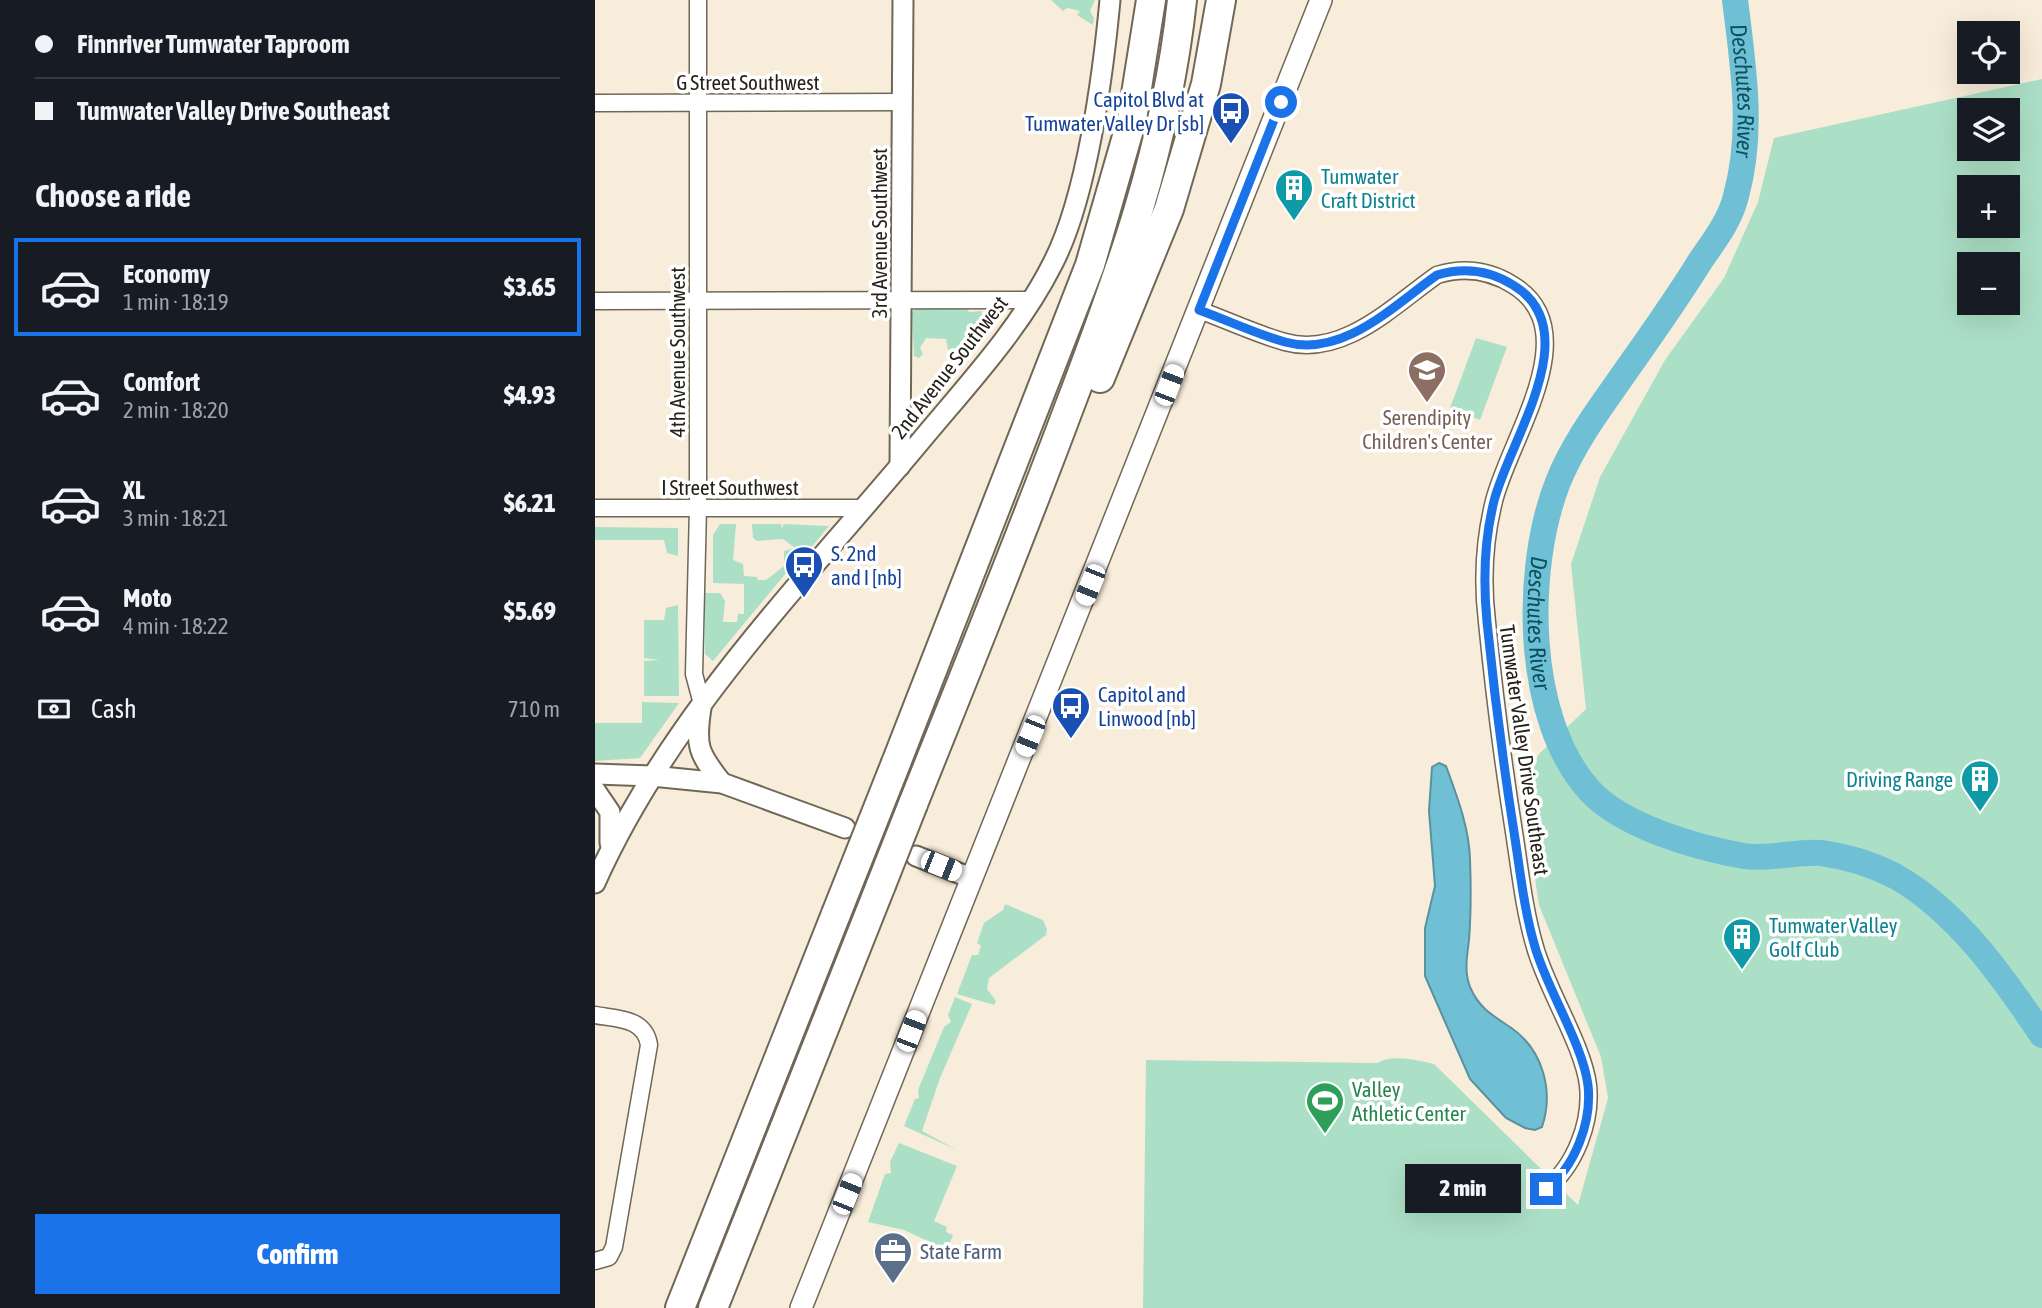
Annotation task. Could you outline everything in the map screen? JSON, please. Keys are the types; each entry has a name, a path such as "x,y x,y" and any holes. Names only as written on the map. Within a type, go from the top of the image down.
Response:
{"highway":[{"path":"680,1308 1090,265 1132,119 1151,0"},
{"path":"713,1308 1041,484 1121,272 1140,213 1166,105 1182,0"},
{"path":"1041,484 1104,370 1169,209 1206,84 1221,0"}],"main road":[{"path":"801,1308 1321,0"}],"street":[{"name":"4th Avenue Southwest","path":"698,0 698,507 694,674 702,704"},
{"name":"3rd Avenue Southwest","path":"900,466 903,0"},
{"name":"2nd Avenue Southwest","path":"652,776 702,704 1002,344 1053,263 1072,215 1106,44 1110,0"},
{"name":"G Street Southwest","path":"595,103 902,102"},
{"name":"Tumwater Valley Drive Southeast","path":"1199,310 1282,342 1310,346 1344,339 1437,275 1454,270 1490,274 1521,290 1537,304 1544,328 1545,365 1495,499 1487,530 1484,592 1509,800 1527,914 1543,970 1588,1084 1587,1112 1576,1150 1567,1168 1546,1189"},
{"path":"595,301 1030,300"},
{"name":"I Street Southwest","path":"595,508 864,508"},
{"path":"702,704 696,738 700,753 722,783"},
{"path":"595,774 722,783 845,828"},
{"path":"595,883 610,850 652,776"},
{"path":"595,790 610,811 610,850"},
{"path":"916,856 971,878"},
{"path":"595,1015 630,1021 647,1033 647,1059 614,1247 602,1259"}],"green space":[{"path":"1051,0 1095,0 1090,11 1094,18 1093,25 1077,15 1080,11 1067,8 1063,11"},
{"path":"2042,79 2042,1308 1143,1308 1146,1060 1377,1063 1397,1058 1434,1064 1578,1205 1608,1098 1601,1057 1539,905 1521,786 1539,754 1586,709 1571,564 1600,477 1665,360 1724,278 1758,202 1774,138"},
{"path":"964,303 969,312 981,311 986,324 983,336 975,338 969,349 957,352 948,350 946,339 926,338 920,348 923,354 919,358 914,356 912,312 919,307"},
{"path":"1476,338 1507,347 1480,420 1450,408"},
{"path":"720,524 736,524 733,560 743,564 744,576 757,577 758,580 766,580 784,566 784,551 795,548 783,539 757,541 753,538 752,524 781,524 782,528 784,524 829,526 810,549 803,546 806,549 713,661 705,654 705,593 720,593 725,601 723,622 737,622 738,614 744,614 744,584 713,583 713,535"},
{"path":"595,527 678,528 678,556 667,553 664,540 595,540"},
{"path":"678,605 679,696 644,696 644,661 659,660 644,658 644,620 664,620 666,608"},
{"path":"642,702 679,703 640,758 595,761 595,723 642,723"},
{"path":"1005,904 1043,920 1047,929 1046,935 989,978 987,989 996,1001 994,1005 957,994 972,955 978,955 981,946 977,943 984,923 1003,910"},
{"path":"955,997 972,1004 940,1078 922,1131 957,1150 904,1126 915,1099 919,1098 918,1090 944,1027 951,1022 948,1015"},
{"path":"899,1143 957,1166 934,1221 947,1227 946,1232 953,1235 947,1250 904,1230 868,1222 885,1174 891,1173 890,1162"}],"water":[{"path":"1439,763 1446,766 1465,823 1469,847 1471,900 1468,981 1482,1006 1521,1036 1538,1059 1547,1099 1542,1127 1535,1130 1506,1118 1470,1079 1425,976 1425,928 1435,886 1429,811 1432,767"}],"waterway":[{"name":"Deschutes River","path":"1735,0 1744,73 1746,123 1745,147 1733,205 1725,223 1669,310 1577,444 1558,482 1547,517 1539,556 1537,642 1542,684 1552,724 1568,761 1590,791 1604,804 1640,825 1683,841 1744,856 1821,853 1840,856 1895,876 1939,907 1958,926 1995,968 2042,1035"}],"place":[{"name":"Capitol Blvd at Tumwater Valley Dr [sb]","path":"1231,145"},
{"name":"Tumwater Craft District","path":"1294,222"},
{"name":"Serendipity Children's Center","path":"1427,404"},
{"name":"S. 2nd and I [nb]","path":"804,599"},
{"name":"Capitol and Linwood [nb]","path":"1071,740"},
{"name":"Driving Range","path":"1980,813"},
{"name":"Tumwater Valley Golf Club","path":"1742,971"},
{"name":"Valley Athletic Center","path":"1325,1135"},
{"name":"State Farm","path":"893,1285"}],"route":[{"path":"1281,102 1199,310 1282,342 1324,345 1344,339 1437,275 1454,270 1490,274 1521,290 1537,304 1544,328 1545,365 1503,471 1487,530 1484,592 1509,800 1527,914 1543,970 1588,1084 1587,1112 1576,1150 1567,1168 1546,1189"}]}
